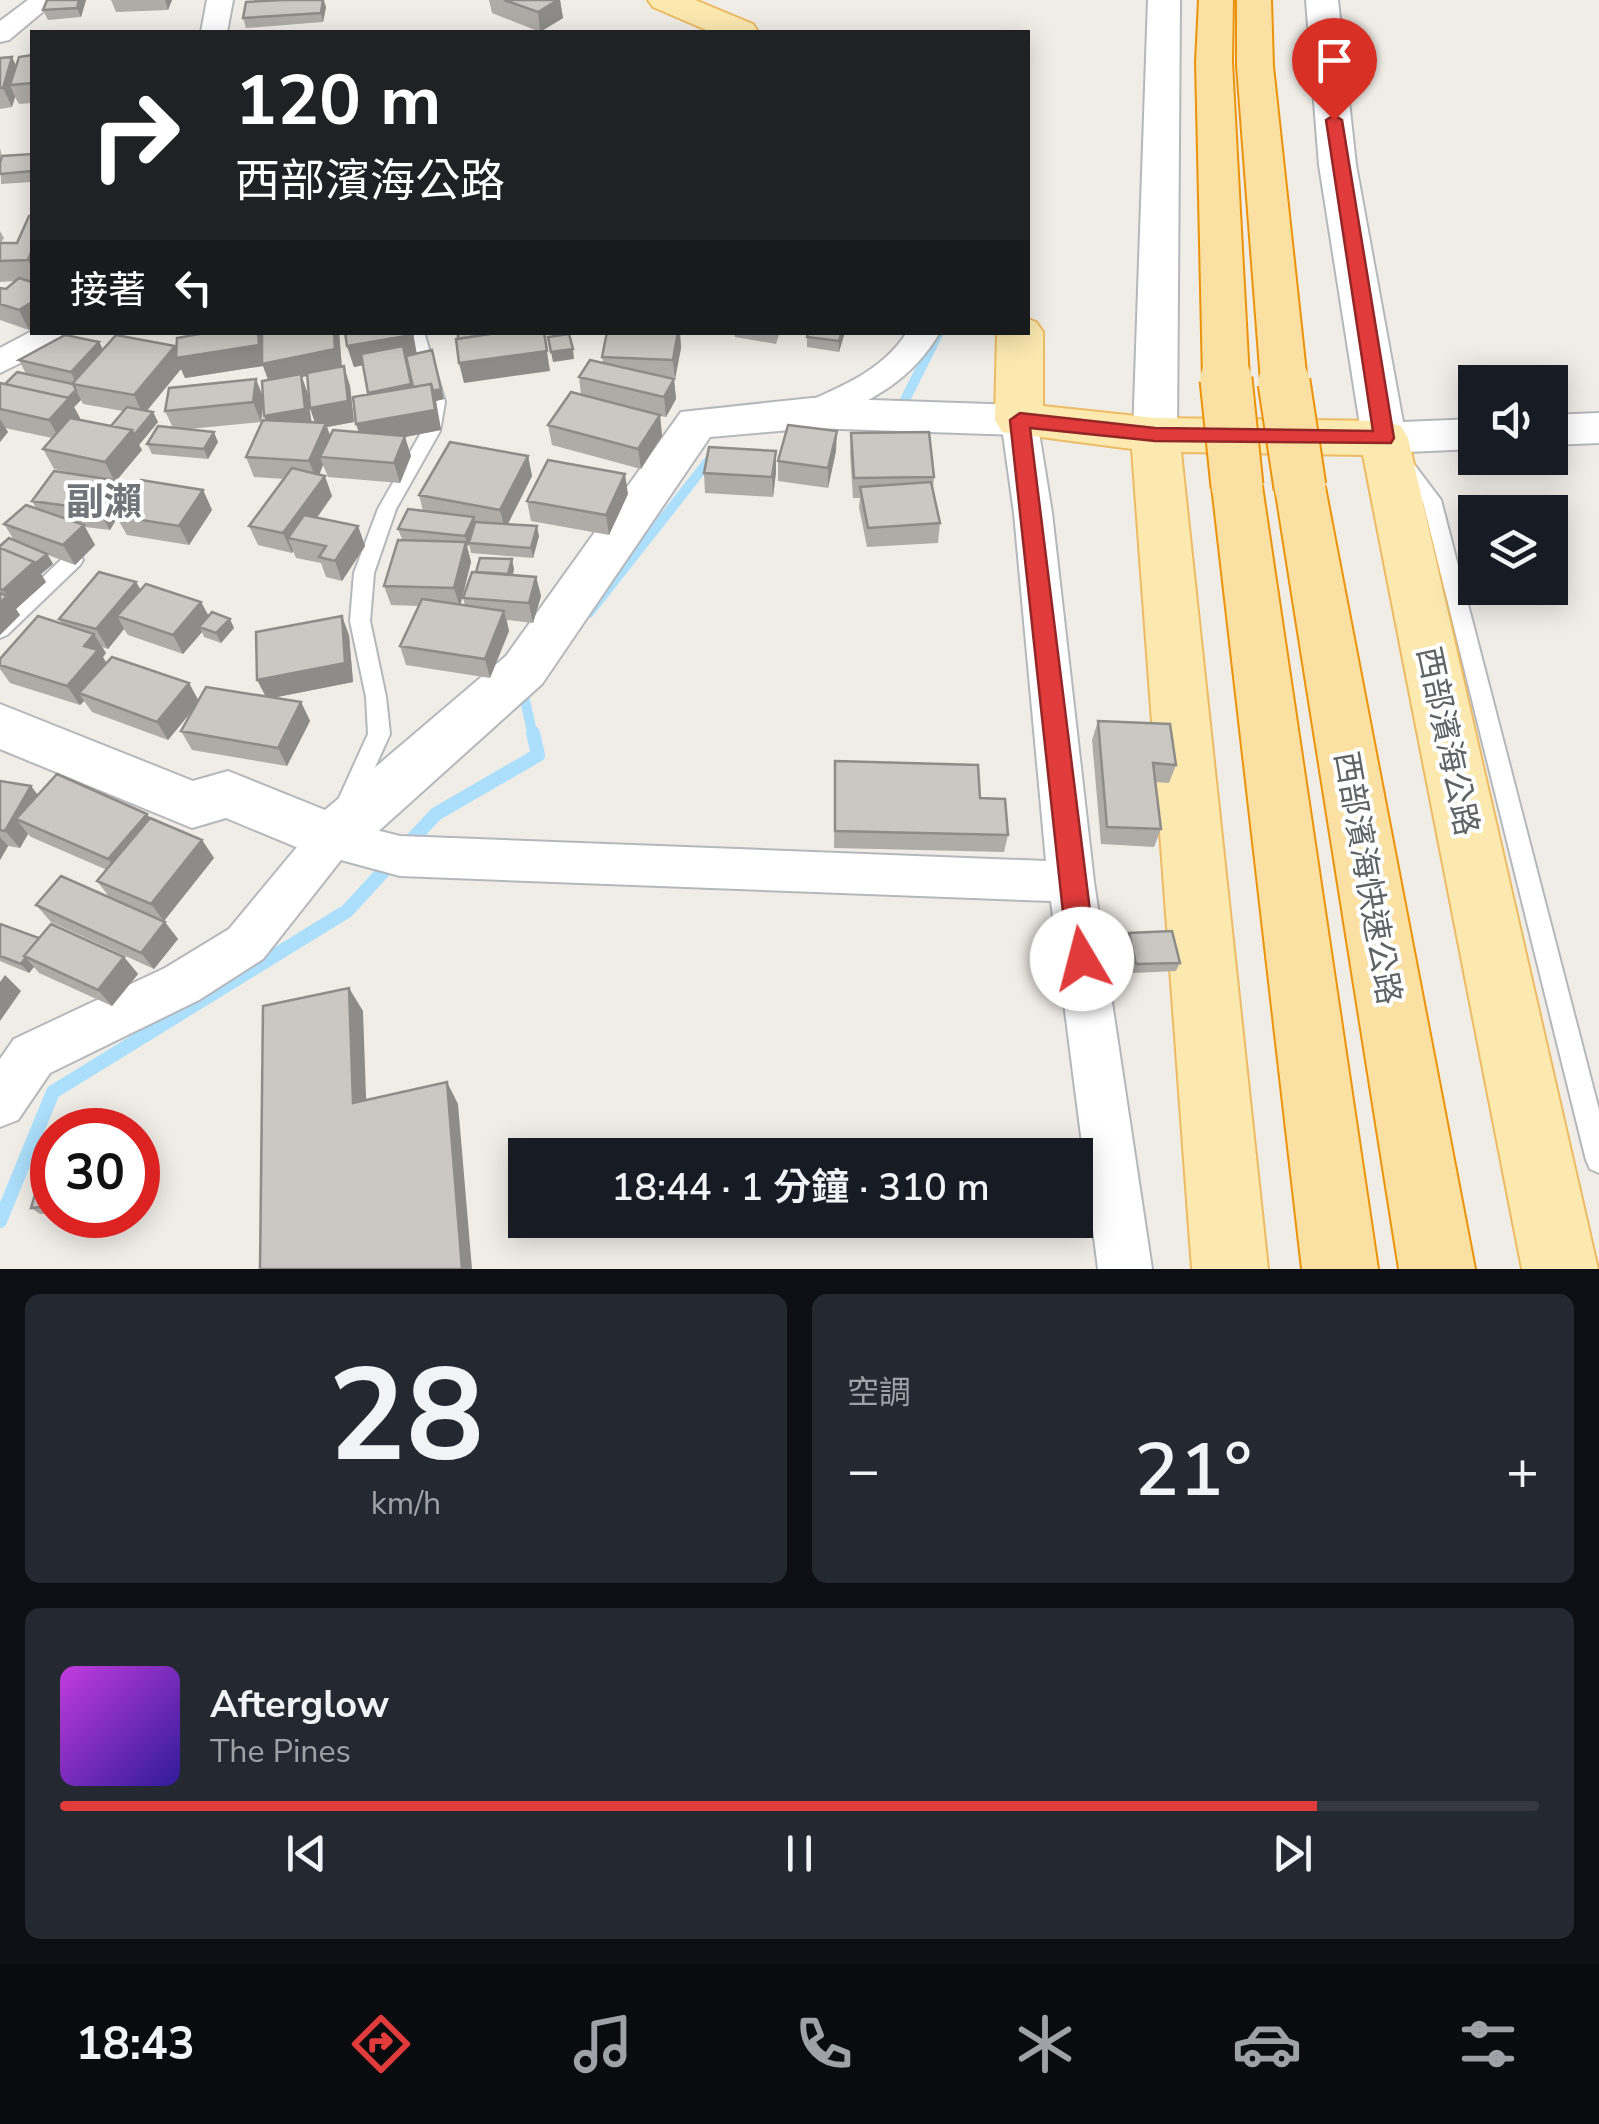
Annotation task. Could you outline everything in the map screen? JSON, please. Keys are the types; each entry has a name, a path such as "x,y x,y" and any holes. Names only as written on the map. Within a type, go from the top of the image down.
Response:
{"highway":[{"path":"1216,0 1214,62 1226,379 1236,486 1340,1269"},
{"name":"西部濱海快速公路","path":"1254,0 1255,66 1284,382 1437,1269"}],"main road":[{"path":"665,0 735,30"},
{"path":"1020,335 1020,420 1155,434 1384,438"},
{"path":"1155,434 1230,1269"},
{"name":"西部濱海公路","path":"1384,438 1560,1269"}],"street":[{"path":"0,34 44,0"},
{"path":"214,30 220,0"},
{"path":"1155,434 1164,0"},
{"path":"1322,0 1324,48 1354,263 1384,438 1458,435"},
{"path":"0,362 51,335"},
{"path":"812,414 883,380 912,355 922,335"},
{"path":"0,1102 32,1056 182,984 246,944 332,838 524,670 697,422 812,414 1020,420 1071,882 1125,1269"},
{"path":"1568,429 1599,428"},
{"path":"0,726 192,806 228,794 332,838 400,856 1071,882"}],"lane":[{"path":"332,838 378,734 376,697 360,621 364,573 387,509 431,431 436,402 417,335"},
{"path":"1384,438 1432,500 1599,1160"},
{"path":"0,630 73,560"}],"building":[{"path":"47,0 79,0 77,8 43,10"},
{"path":"323,0 321,13 243,18 246,2"},
{"path":"504,0 558,0 538,12"},
{"path":"30,55 30,83 10,85 19,57"},
{"path":"12,57 3,88 0,88 0,58"},
{"path":"30,154 30,171 0,174 2,156"},
{"path":"30,216 28,260 0,261 0,243 17,243"},
{"path":"19,278 30,281 30,303 19,310 0,304 0,288 6,289"},
{"path":"65,335 99,342 71,372 19,360"},
{"path":"116,335 175,346 134,395 72,384"},
{"path":"258,335 259,345 176,358 177,338"},
{"path":"262,335 334,335 335,349 262,364"},
{"path":"345,335 412,335 347,346"},
{"path":"544,335 547,351 459,363 456,339"},
{"path":"569,335 573,349 551,352 548,337"},
{"path":"606,335 677,335 673,360 602,357"},
{"path":"807,335 841,335 839,341"},
{"path":"403,346 411,384 368,393 361,354"},
{"path":"432,350 441,389 433,391 431,384 413,387 406,356"},
{"path":"590,360 674,379 664,397 579,377"},
{"path":"344,366 348,401 310,408 307,373"},
{"path":"17,372 73,384 76,390 68,398 5,384"},
{"path":"301,374 305,409 264,416 262,381"},
{"path":"256,379 253,402 165,411 169,388"},
{"path":"0,383 69,398 49,420 0,409"},
{"path":"431,384 435,410 356,424 353,397"},
{"path":"571,392 660,415 638,449 548,425"},
{"path":"127,407 153,412 134,435 132,430 111,426"},
{"path":"70,418 132,430 105,462 43,449"},
{"path":"263,420 326,423 309,461 246,457"},
{"path":"788,425 837,431 828,468 778,461"},
{"path":"158,426 214,432 204,449 147,444"},
{"path":"333,430 405,436 394,463 320,457"},
{"path":"929,432 934,477 854,478 851,433"},
{"path":"450,442 528,456 500,510 419,495"},
{"path":"709,447 776,451 772,477 704,473"},
{"path":"548,460 625,474 606,515 527,501"},
{"path":"292,468 325,476 283,533 249,526"},
{"path":"54,471 119,481 98,510 32,501"},
{"path":"141,480 203,490 179,526 116,516"},
{"path":"931,482 940,523 868,528 860,487"},
{"path":"26,505 84,525 63,545 4,524"},
{"path":"408,509 474,517 465,536 398,529"},
{"path":"304,515 358,526 335,561 319,557 326,546 288,538"},
{"path":"475,522 537,526 531,548 469,543"},
{"path":"9,538 47,554 35,564 0,548"},
{"path":"398,540 466,542 454,588 384,586"},
{"path":"0,548 34,562 3,590 0,589"},
{"path":"480,558 512,559 508,574 476,572"},
{"path":"99,572 136,582 96,629 59,619"},
{"path":"472,572 536,577 529,603 463,598"},
{"path":"146,584 201,602 173,635 117,616"},
{"path":"422,599 504,611 485,659 400,646"},
{"path":"212,612 230,619 216,633 199,627"},
{"path":"38,616 94,634 84,646 98,650 67,686 0,665 0,659"},
{"path":"342,616 345,663 257,680 256,632"},
{"path":"112,657 189,683 157,722 79,693"},
{"path":"206,687 301,702 278,748 181,731"},
{"path":"1098,721 1170,724 1176,765 1153,763 1161,829 1107,827"},
{"path":"835,761 978,765 980,798 1005,799 1008,835 835,831"},
{"path":"57,774 147,814 108,859 16,819"},
{"path":"0,781 31,786 5,831 0,830"},
{"path":"150,818 202,840 151,904 97,881"},
{"path":"61,876 165,922 141,953 36,905"},
{"path":"0,924 39,938 21,964 0,956"},
{"path":"51,924 124,957 98,990 24,956"},
{"path":"1172,931 1180,963 1136,964 1129,933"},
{"path":"349,988 353,1103 447,1082 462,1269 260,1269 263,1006"}],"waterway":[{"path":"903,404 938,335"},
{"path":"589,613 714,454"},
{"path":"528,690 524,696 533,736"},
{"path":"405,847 436,814 538,755 533,733"},
{"path":"0,1221 53,1092 347,911 393,861"}],"district":[{"name":"副瀨","path":"104,502"}],"route":[{"path":"1082,959 1020,420 1155,434 1384,438 1334,120"}]}
